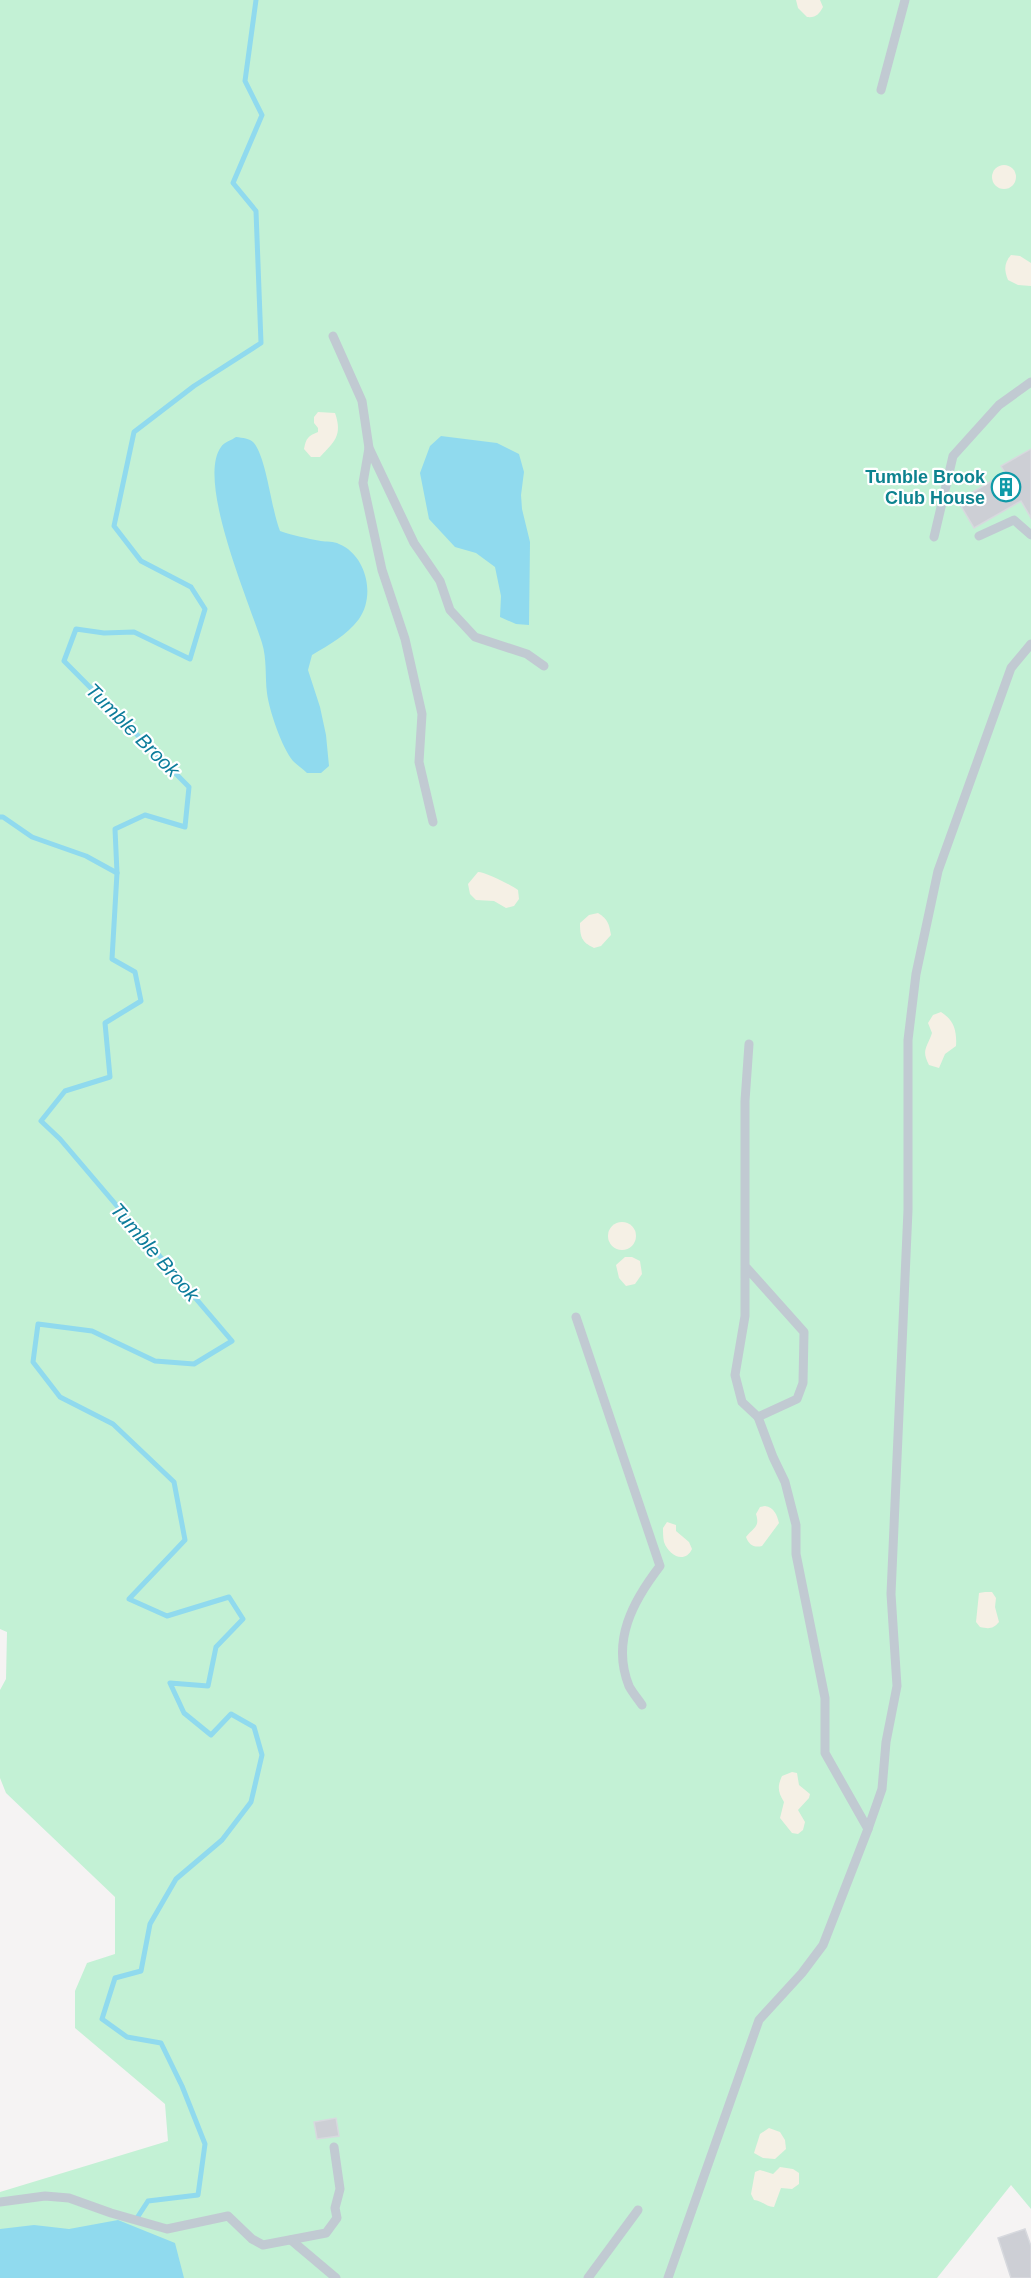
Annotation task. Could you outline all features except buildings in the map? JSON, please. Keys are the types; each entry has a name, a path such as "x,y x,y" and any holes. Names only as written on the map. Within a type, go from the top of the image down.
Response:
{"lane":[{"path":"881,90 905,0"},
{"path":"333,336 362,401 369,448 414,543 440,581 450,610 475,637 527,654 544,666"},
{"path":"934,537 953,456 999,405 1031,382"},
{"path":"369,448 363,483 382,570 405,639 422,714 419,762 433,822"},
{"path":"979,536 1014,520 1031,535"},
{"path":"668,2278 759,2020 802,1973 823,1945 882,1789 886,1742 897,1686 891,1594 908,1210 908,1040 916,974 938,871 1011,668 1031,644"},
{"path":"749,1044 746,1101 745,1316 735,1375 742,1402 758,1417 773,1457 786,1482 796,1525 796,1554 825,1698 825,1753 868,1828"},
{"path":"745,1266 804,1332 803,1383 797,1399 758,1417"},
{"path":"576,1317 660,1566 644,1587 628,1615 621,1650 629,1686 642,1705"},
{"path":"0,2202 45,2196 69,2198 167,2229 228,2216 252,2240 263,2245 326,2233 338,2218 335,2208 340,2189 334,2148"},
{"path":"588,2278 638,2210"},
{"path":"291,2240 336,2278"}],"green space":[{"path":"0,0 1031,0 1031,2209 1011,2185 937,2278 0,2278 0,2192 168,2141 165,2104 75,2028 75,1991 87,1963 115,1954 115,1897 6,1793 0,1778 0,1690 6,1679 7,1632 0,1629"}],"sand":[{"path":"796,0 820,0 823,7 817,15 807,17 798,8"},
{"path":"1004,165 1009,166 1015,172 1015,182 1009,188 1004,189 999,188 993,182 992,177 993,172 999,166"},
{"path":"1011,255 1020,256 1031,263 1031,286 1018,285 1008,280 1005,267"},
{"path":"318,412 335,413 338,427 333,443 320,457 311,457 304,449 308,438 318,432 314,417"},
{"path":"478,872 492,876 518,890 519,899 514,906 506,908 494,901 476,900 470,894 468,884"},
{"path":"598,913 608,922 611,935 601,946 594,948 582,938 580,923 589,915"},
{"path":"941,1012 954,1026 956,1046 945,1054 939,1068 929,1065 925,1052 932,1033 928,1023 933,1015"},
{"path":"622,1222 632,1226 636,1236 632,1246 622,1250 612,1246 608,1236 612,1226"},
{"path":"625,1257 632,1257 640,1261 642,1274 635,1284 626,1286 619,1278 616,1265"},
{"path":"765,1506 773,1510 779,1523 762,1546 757,1547 750,1544 746,1537 757,1524 756,1514 760,1507"},
{"path":"667,1522 676,1525 676,1531 689,1542 692,1549 689,1554 677,1556 666,1547 663,1528"},
{"path":"992,1592 996,1598 995,1607 999,1622 991,1628 980,1627 976,1622 979,1593"},
{"path":"792,1772 797,1773 799,1785 810,1794 798,1810 805,1822 803,1830 798,1834 792,1833 780,1818 784,1802 779,1792 779,1783 782,1776"},
{"path":"769,2128 780,2132 785,2140 786,2149 775,2159 763,2158 754,2153 760,2134"},
{"path":"780,2167 793,2169 799,2173 799,2184 792,2189 781,2188 774,2207 754,2200 751,2194 755,2172 760,2170 773,2174"}],"water":[{"path":"441,436 497,443 519,454 524,472 522,509 530,542 529,625 516,624 500,617 501,596 495,567 476,553 455,547 429,519 420,473 430,446"},
{"path":"236,437 250,440 258,451 266,472 280,531 339,544 356,557 366,577 367,599 359,619 343,635 312,655 308,670 326,735 329,766 321,773 307,773 293,761 277,728 268,700 262,643 237,573 220,514 215,486 215,464 222,445"},
{"path":"118,2220 175,2243 184,2278 0,2278 0,2229 34,2225 69,2229"}],"waterway":[{"name":"Tumble Brook","path":"135,2221 148,2201 198,2195 205,2144 182,2086 161,2043 127,2037 102,2019 115,1978 141,1971 150,1924 176,1879 222,1840 251,1802 262,1755 254,1727 231,1714 211,1735 184,1713 170,1683 208,1686 216,1647 243,1619 229,1597 167,1616 129,1599 185,1540 174,1482 113,1424 60,1397 33,1362 38,1324 92,1331 155,1361 194,1364 232,1341 60,1139 41,1121 65,1091 110,1077 105,1023 141,1001 135,972 112,959 117,873 115,829 145,815 185,827 189,787 64,661 76,629 104,633 134,632 190,659 205,609 191,587 141,561 114,526 134,432 194,386 261,343 256,211 233,183 262,115 245,81 256,0"},
{"path":"0,817 32,837 86,856 117,873"}],"place":[{"name":"Tumble Brook Club House","path":"1006,487"}]}
